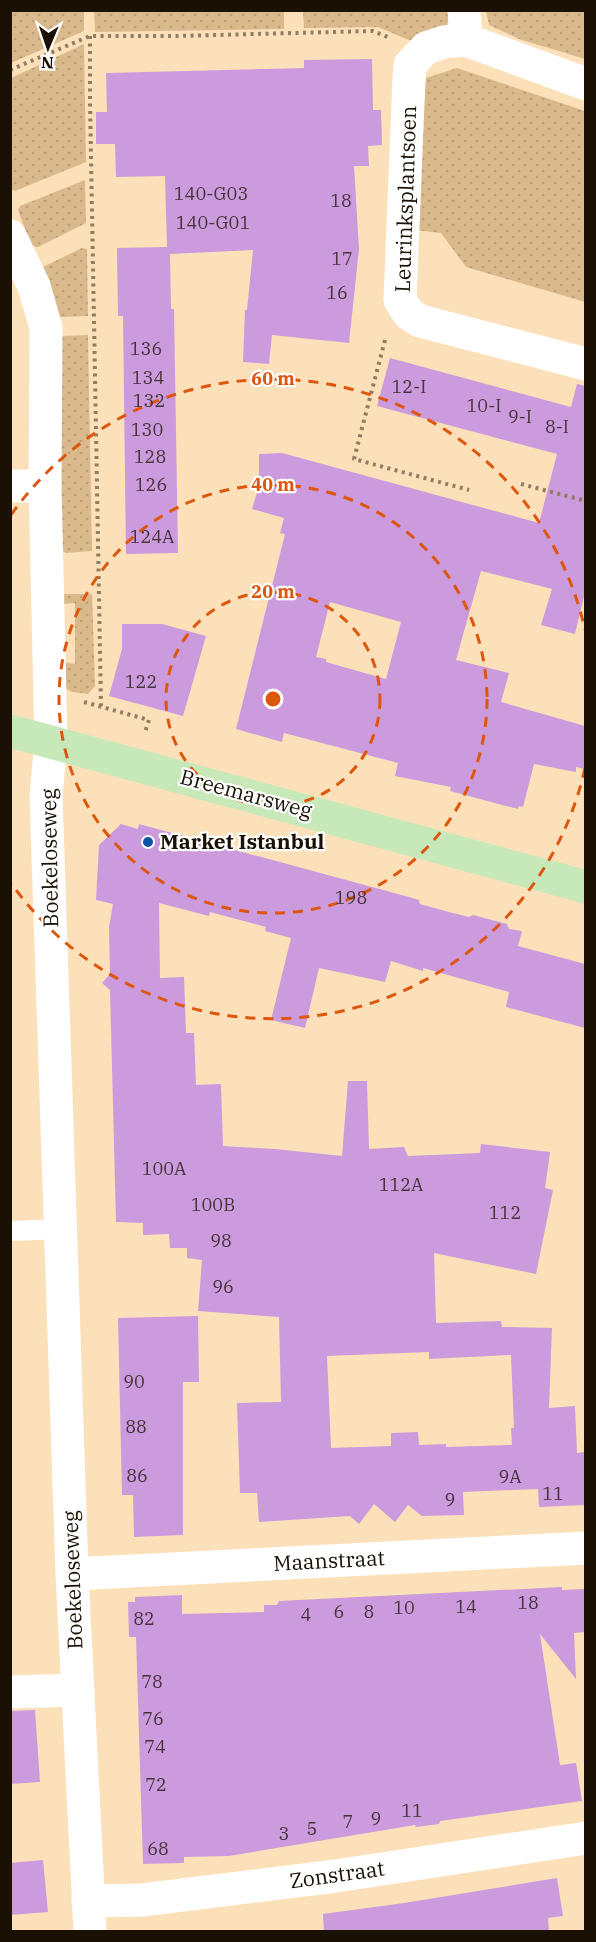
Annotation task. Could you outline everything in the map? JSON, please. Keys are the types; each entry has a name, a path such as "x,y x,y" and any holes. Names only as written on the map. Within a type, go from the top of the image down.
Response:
{"main road":[{"name":"Breemarsweg","path":"10,731 585,887"}],"street":[{"path":"418,55 426,48 444,42 465,25 585,84"},
{"name":"Leurinksplantsoen","path":"418,55 410,65 409,78 400,300 410,314 420,321 585,364"},
{"name":"Boekeloseweg","path":"10,236 34,286 46,328 45,486 51,742 46,796 72,1574 89,1916"},
{"path":"10,486 45,486"},
{"name":"Maanstraat","path":"72,1574 585,1548"},
{"path":"10,1692 78,1690"},
{"name":"Zonstraat","path":"89,1916 142,1900 336,1876 585,1838"}],"lane":[{"path":"10,1231 61,1229"}],"path":[{"path":"10,70 90,36 373,31 401,42 418,55"},
{"path":"90,36 100,706"},
{"path":"410,314 389,324 354,459 469,490"},
{"path":"521,484 585,501"},
{"path":"50,694 149,720 134,764"}],"shaded area":[{"path":"11,10 84,11 84,31 11,63"},
{"path":"451,10 447,24 440,32 416,43 378,27 304,28 303,11"},
{"path":"94,11 284,11 284,29 95,32"},
{"path":"486,11 585,11 585,59 519,39 489,25"},
{"path":"84,44 86,162 15,191 11,189 11,78"},
{"path":"457,68 585,111 585,302 466,267 441,233 414,230 426,78"},
{"path":"85,180 86,223 38,247 31,246 18,210 20,206"},
{"path":"82,248 87,249 88,316 59,317 43,267"},
{"path":"88,335 92,551 66,553 60,549 61,336"},
{"path":"64,594 92,594 95,686 88,694 72,692 61,686 62,662 75,664 75,603 60,604"}],"building":[{"path":"372,59 373,110 381,110 382,145 368,146 369,166 354,166 359,249 349,343 272,335 269,364 243,362 245,310 247,310 253,250 170,254 171,309 174,309 178,553 126,554 123,316 118,316 117,248 167,247 165,176 116,177 115,144 96,144 96,112 107,112 106,73 304,68 304,60"},
{"path":"390,358 571,407 577,384 585,386 585,592 575,634 541,625 552,589 481,571 456,660 509,673 501,702 585,726 585,769 576,767 576,772 534,764 523,807 519,806 518,809 450,791 451,787 395,776 398,763 284,733 282,742 236,729 285,534 280,533 284,518 252,509 259,486 259,454 282,453 539,523 557,454 377,406","holes":["330,602 401,622 386,679 316,657"]},
{"path":"122,624 162,624 206,636 183,716 109,696 122,649"},
{"path":"121,824 138,829 139,824 409,897 419,900 420,904 449,912 469,917 473,915 507,924 509,929 522,931 518,946 585,964 585,1028 506,1007 509,992 391,961 385,982 319,968 305,1028 271,1020 291,938 265,931 266,927 210,912 209,916 159,903 160,978 184,977 186,1033 194,1033 196,1085 221,1084 223,1146 342,1156 348,1081 367,1081 369,1149 404,1147 408,1156 480,1153 481,1144 550,1152 545,1188 553,1190 536,1274 434,1253 436,1323 501,1321 502,1327 552,1328 549,1408 575,1406 577,1453 585,1452 585,1505 539,1507 538,1489 463,1492 464,1515 422,1516 408,1505 395,1522 374,1504 359,1524 350,1516 259,1522 257,1493 240,1493 237,1403 281,1402 279,1317 198,1311 202,1260 187,1258 187,1248 170,1248 169,1234 143,1235 143,1223 116,1222 110,990 102,983 110,974 109,927 113,904 96,900 99,845","holes":["429,1352 429,1359 511,1355 514,1428 511,1428 512,1445 446,1447 446,1444 419,1445 418,1432 391,1433 391,1446 331,1448 327,1356"]},
{"path":"198,1316 199,1382 183,1382 183,1535 134,1537 133,1495 122,1495 118,1318"},
{"path":"562,1587 562,1590 585,1589 585,1632 574,1633 576,1679 540,1634 560,1765 576,1763 582,1801 440,1821 439,1824 416,1827 415,1825 229,1856 184,1857 184,1863 143,1864 136,1637 129,1637 128,1602 135,1602 135,1597 182,1595 182,1614 264,1612 264,1605 277,1605 279,1601"},
{"path":"35,1710 40,1782 10,1784 10,1711"},
{"path":"43,1860 48,1912 10,1915 10,1863"},
{"path":"557,1878 563,1916 548,1918 549,1932 324,1932 323,1914"}],"place":[{"name":"Market Istanbul","path":"148,842"}]}
